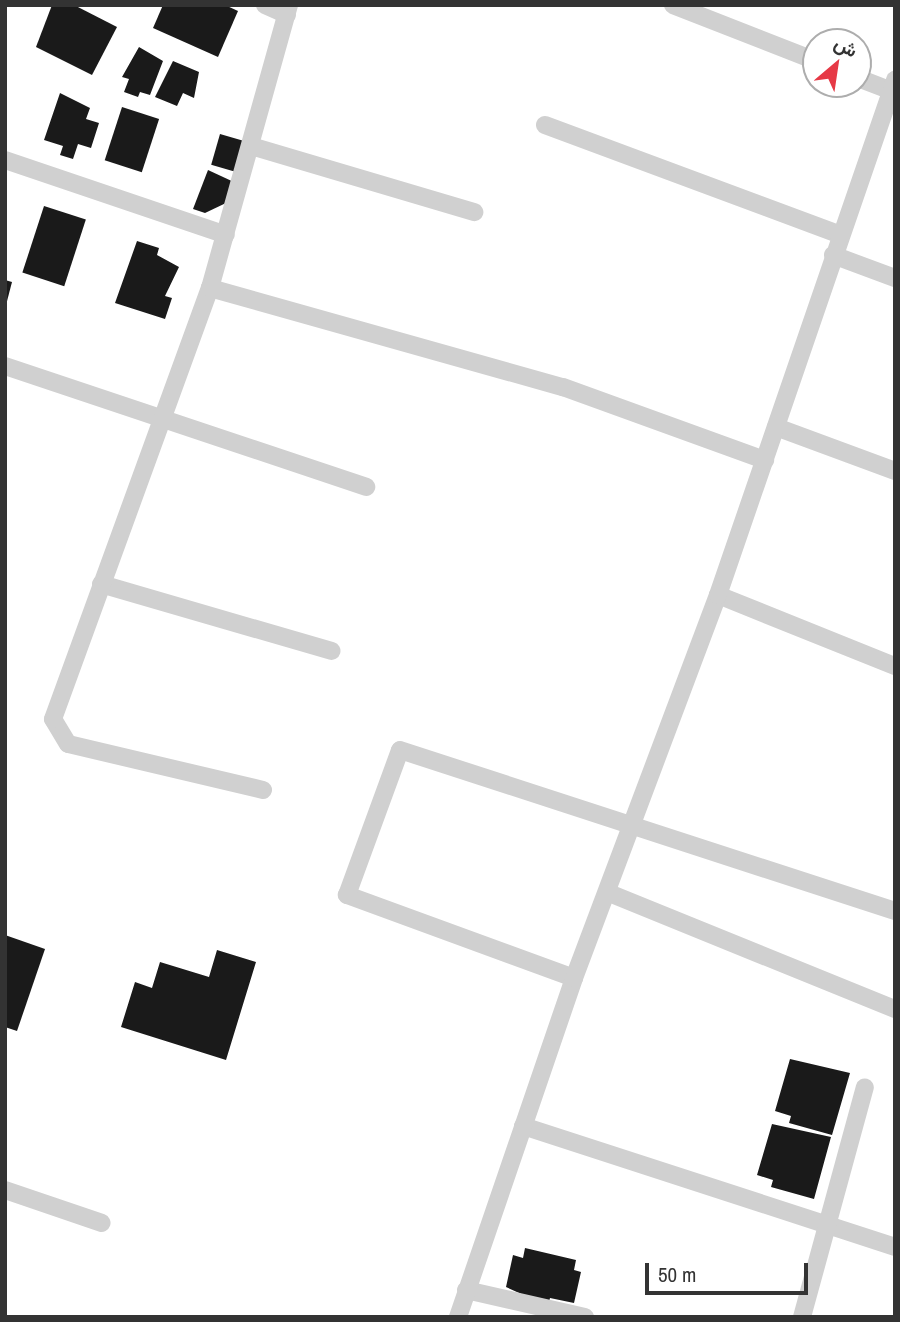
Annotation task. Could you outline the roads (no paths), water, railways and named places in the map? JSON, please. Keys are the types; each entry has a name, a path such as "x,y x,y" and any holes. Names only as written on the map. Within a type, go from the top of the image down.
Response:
{"street":[{"path":"263,790 68,744 57,732 56,702 163,419 226,235 288,10 265,5"},
{"path":"673,5 802,56"},
{"path":"457,1317 574,978 637,822 718,595 833,255 893,88 872,82"},
{"path":"545,125 840,235"},
{"path":"251,146 474,212"},
{"path":"5,160 226,235"},
{"path":"833,255 895,278"},
{"path":"210,288 562,387 765,460"},
{"path":"5,366 366,486"},
{"path":"776,427 895,471"},
{"path":"101,584 331,650"},
{"path":"718,595 895,666"},
{"path":"574,978 348,895 394,755 408,751 637,822 895,911"},
{"path":"608,893 895,1009"},
{"path":"802,1317 865,1087"},
{"path":"523,1126 895,1247"},
{"path":"5,1190 102,1223"},
{"path":"466,1290 585,1317"}]}
